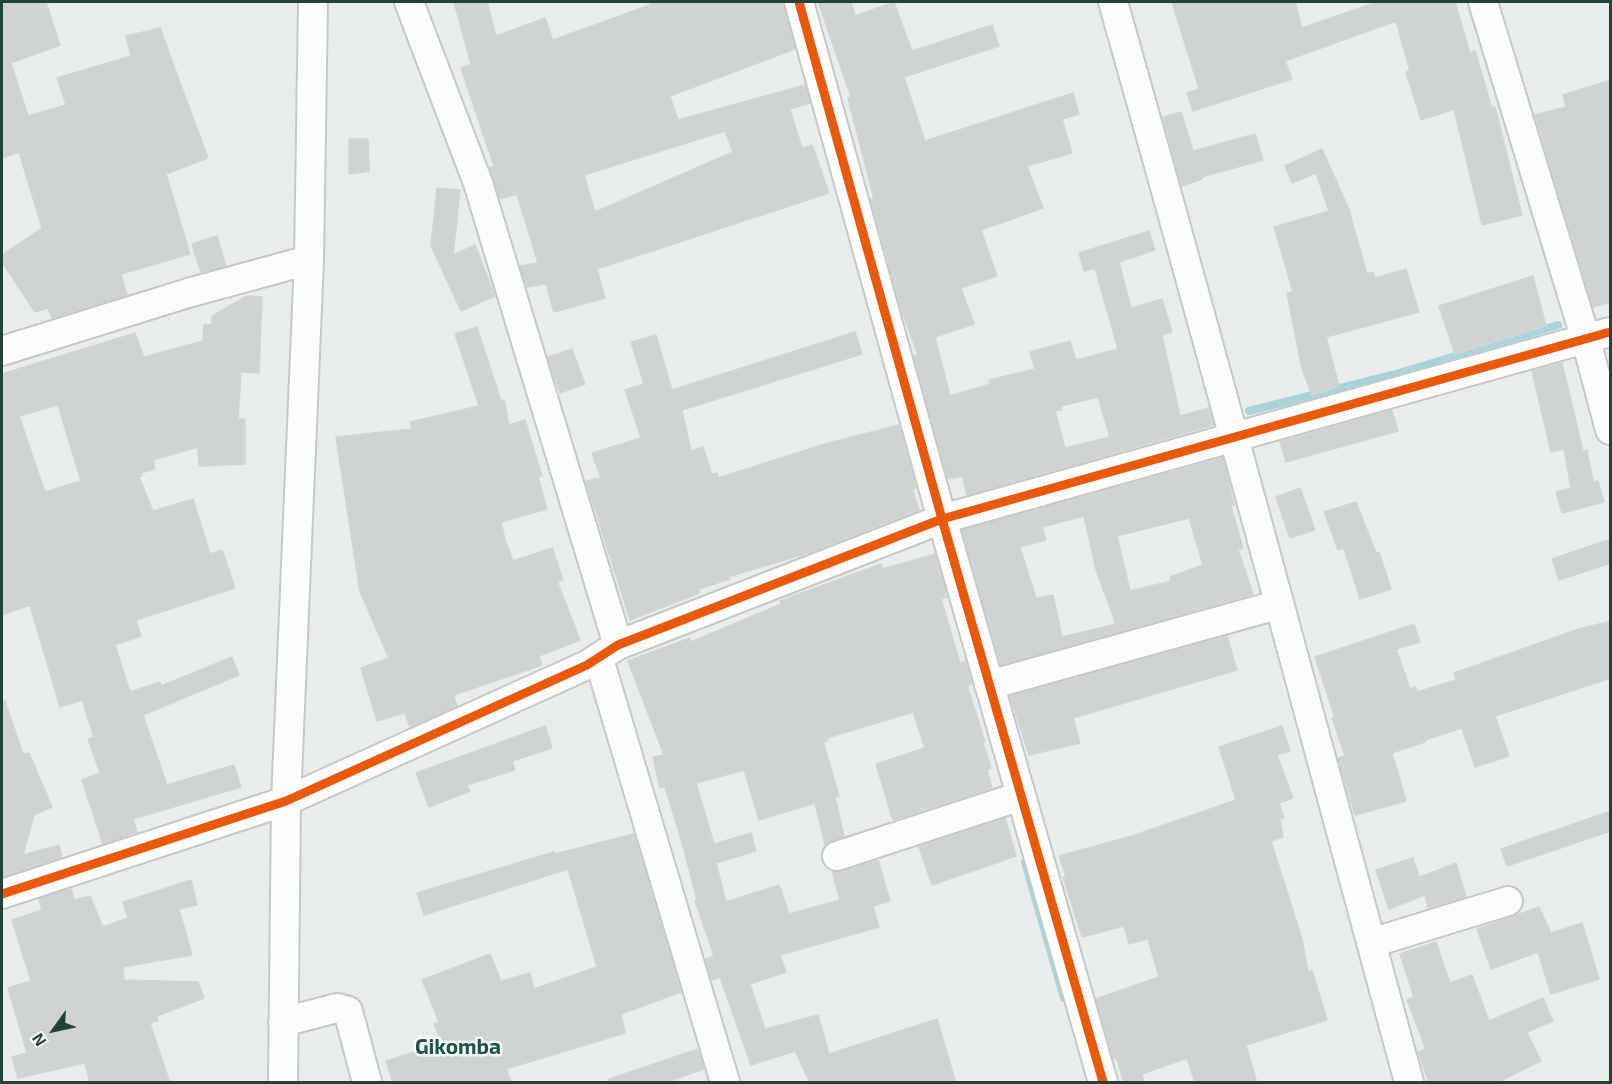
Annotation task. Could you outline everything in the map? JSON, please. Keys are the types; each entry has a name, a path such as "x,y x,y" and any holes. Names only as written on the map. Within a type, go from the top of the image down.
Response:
{"street":[{"path":"283,1083 285,801 309,260 313,2"},
{"path":"409,2 478,183 609,652 716,1080"},
{"path":"799,2 942,519 1103,1083"},
{"path":"1113,2 1236,436 1277,605 1409,1083"},
{"path":"1483,2 1598,336 1611,430"},
{"path":"2,351 188,293 309,260"},
{"path":"2,894 285,801 609,652 942,519 1598,336"},
{"path":"989,685 1277,605"},
{"path":"837,856 1021,796"},
{"path":"1371,944 1508,901"},
{"path":"283,1022 337,1008 348,1011 367,1083"}],"building":[{"path":"2,2 46,2 60,45 11,63 28,116 66,105 57,78 131,56 126,36 160,28 208,158 166,174 190,254 121,274 127,295 52,318 48,308 35,312 2,262 2,255 42,228 19,152 2,158"},
{"path":"454,2 487,2 496,36 545,18 553,40 650,5 649,2 783,2 795,49 670,96 678,120 805,85 810,103 790,109 802,148 812,145 829,193 597,269 605,298 554,312 546,284 527,287 520,266 538,263 517,194 500,199 490,168 494,166 461,68 471,64","holes":["725,131 733,152 595,212 584,175"]},
{"path":"818,2 851,2 855,16 894,2 912,51 992,25 999,46 904,77 925,141 1073,93 1079,114 1062,119 1072,153 1027,166 1043,208 981,230 997,276 961,288 974,324 935,337 950,396 990,384 989,380 1035,369 1030,352 1070,341 1076,360 1118,349 1095,268 1084,271 1079,253 1149,231 1155,250 1119,262 1131,308 1162,299 1172,332 1162,335 1180,416 1209,408 1213,425 967,495 962,476 948,479 914,356 918,355 901,309 871,199 874,199 848,98 851,97","holes":["1098,397 1110,437 1065,448 1055,411 1061,410 1061,406"]},
{"path":"1172,2 1295,2 1302,28 1377,2 1455,2 1470,53 1475,51 1492,108 1495,107 1522,215 1482,225 1454,109 1421,120 1406,72 1410,71 1396,21 1285,61 1292,79 1193,111 1187,93 1199,89"},
{"path":"1611,80 1611,302 1593,307 1535,115 1566,107 1563,95"},
{"path":"1181,112 1193,151 1255,134 1263,160 1201,177 1202,179 1182,186 1163,117"},
{"path":"349,139 368,139 369,171 349,174"},
{"path":"1322,149 1348,207 1367,274 1373,272 1375,278 1406,269 1419,312 1326,337 1339,386 1312,395 1302,369 1287,293 1293,292 1274,227 1329,211 1316,173 1292,183 1285,166"},
{"path":"437,188 460,190 453,255 475,245 495,296 461,311 431,246"},
{"path":"217,236 226,266 201,272 192,244"},
{"path":"1533,276 1546,326 1455,354 1439,306"},
{"path":"247,296 262,297 259,373 241,372 238,419 245,419 245,464 199,466 198,447 153,460 155,469 141,473 142,476 139,477 153,511 193,499 210,554 222,550 235,588 136,620 141,636 115,645 130,692 160,682 161,686 232,657 239,675 143,715 167,785 234,765 241,787 133,819 137,832 103,844 82,780 100,773 88,739 94,737 82,700 60,707 30,605 2,615 2,374 135,333 144,357 203,341 204,324 212,325 212,316","holes":["58,405 81,481 45,492 19,416"]},
{"path":"477,327 501,401 504,400 509,425 525,420 542,476 538,477 547,509 501,522 505,540 513,561 552,548 563,580 557,581 580,640 539,656 542,665 457,694 454,697 457,706 410,727 405,713 377,721 361,668 389,658 360,592 336,437 412,429 410,422 479,406 455,334"},
{"path":"855,332 862,354 682,410 691,451 703,447 712,475 717,473 718,478 828,443 899,425 916,488 912,489 919,510 811,552 728,577 730,579 699,589 700,593 630,620 586,481 601,478 592,453 641,438 625,390 644,384 631,342 656,335 672,390"},
{"path":"572,349 585,384 560,393 548,357"},
{"path":"1562,363 1583,451 1587,450 1593,482 1598,481 1604,502 1562,513 1556,492 1571,488 1564,449 1551,452 1532,371"},
{"path":"1392,410 1398,431 1286,462 1280,442"},
{"path":"1223,458 1234,505 1231,506 1243,548 1238,550 1253,594 1001,665 962,530","holes":["1084,516 1096,570 1116,624 1062,637 1053,595 1036,598 1020,547 1046,540 1042,527","1189,518 1203,565 1170,577 1171,581 1130,591 1117,536"]},
{"path":"1300,488 1315,530 1290,538 1276,497"},
{"path":"1356,502 1376,553 1379,552 1391,589 1360,599 1344,548 1338,550 1324,512"},
{"path":"1611,539 1611,563 1559,580 1552,559"},
{"path":"935,554 947,597 941,599 960,663 966,661 972,684 967,685 985,742 983,743 991,768 987,770 992,788 893,820 876,764 925,748 913,712 827,738 828,740 823,742 839,796 835,797 844,836 825,845 815,803 759,820 744,770 696,783 714,844 751,833 756,851 716,863 726,902 779,885 789,914 840,900 832,871 842,872 878,860 890,901 873,906 879,927 780,955 786,972 750,984 765,1029 818,1015 829,1054 937,1019 956,1083 810,1083 795,1051 751,1065 720,977 712,980 706,959 714,956 695,901 697,900 682,842 665,787 660,788 653,757 664,755 628,661 690,638 691,642 781,604 780,601 881,564 883,569"},
{"path":"1611,621 1611,678 1495,716 1509,756 1475,767 1462,728 1425,740 1425,742 1392,753 1406,801 1355,815 1338,758 1345,756 1315,657 1414,624 1420,642 1396,649 1410,689 1416,687 1417,692 1456,680 1454,673 1579,629"},
{"path":"1227,636 1237,670 1073,718 1080,743 1029,755 1010,696"},
{"path":"2,701 5,701 23,754 29,753 52,807 34,815 23,855 59,845 62,857 2,877"},
{"path":"545,726 552,748 512,761 515,770 467,785 470,791 429,807 416,773"},
{"path":"1282,726 1290,751 1277,755 1293,798 1279,803 1284,818 1280,819 1283,837 1271,841 1302,939 1308,972 1312,970 1327,1020 1246,1045 1257,1083 1195,1083 1187,1058 1142,1074 1144,1083 1124,1083 1117,1060 1113,1057 1096,999 1159,977 1148,939 1129,944 1124,926 1082,937 1063,877 1066,876 1059,856 1132,836 1236,800 1219,747"},
{"path":"1611,811 1611,831 1507,866 1501,849"},
{"path":"1005,818 1016,856 932,885 919,847"},
{"path":"634,834 681,992 621,1014 625,1033 506,1069 512,1083 393,1083 386,1061 442,1043 434,1024 439,1022 422,980 490,954 501,981 530,973 534,989 597,967 568,869 424,915 417,893 554,852 555,854"},
{"path":"1413,858 1425,894 1420,877 1456,863 1466,897 1428,908 1425,895 1389,909 1376,870"},
{"path":"191,880 197,905 179,909 192,955 123,967 124,980 198,982 204,998 157,1016 158,1021 150,1023 170,1083 90,1083 85,1063 18,1078 12,1057 27,1053 8,988 31,981 12,920 42,910 39,899 71,889 74,900 90,896 103,927 128,918 123,902"},
{"path":"1539,907 1551,933 1582,923 1599,979 1551,994 1538,952 1491,969 1477,929"},
{"path":"1436,942 1450,983 1472,975 1489,1021 1543,998 1553,1021 1527,1032 1541,1061 1496,1083 1429,1083 1418,1052 1426,1049 1407,1000 1414,997 1400,954"},
{"path":"698,1049 704,1069 664,1083 610,1083 609,1079"}],"waterway":[{"path":"1249,411 1396,374 1558,325"},
{"path":"1025,862 1064,998"}],"cycle path":[{"path":"799,2 942,519 1103,1082"},
{"path":"2,894 286,801 587,665 618,645 942,519 1610,332"}],"district":[{"name":"Gikomba","path":"458,1047"}]}
